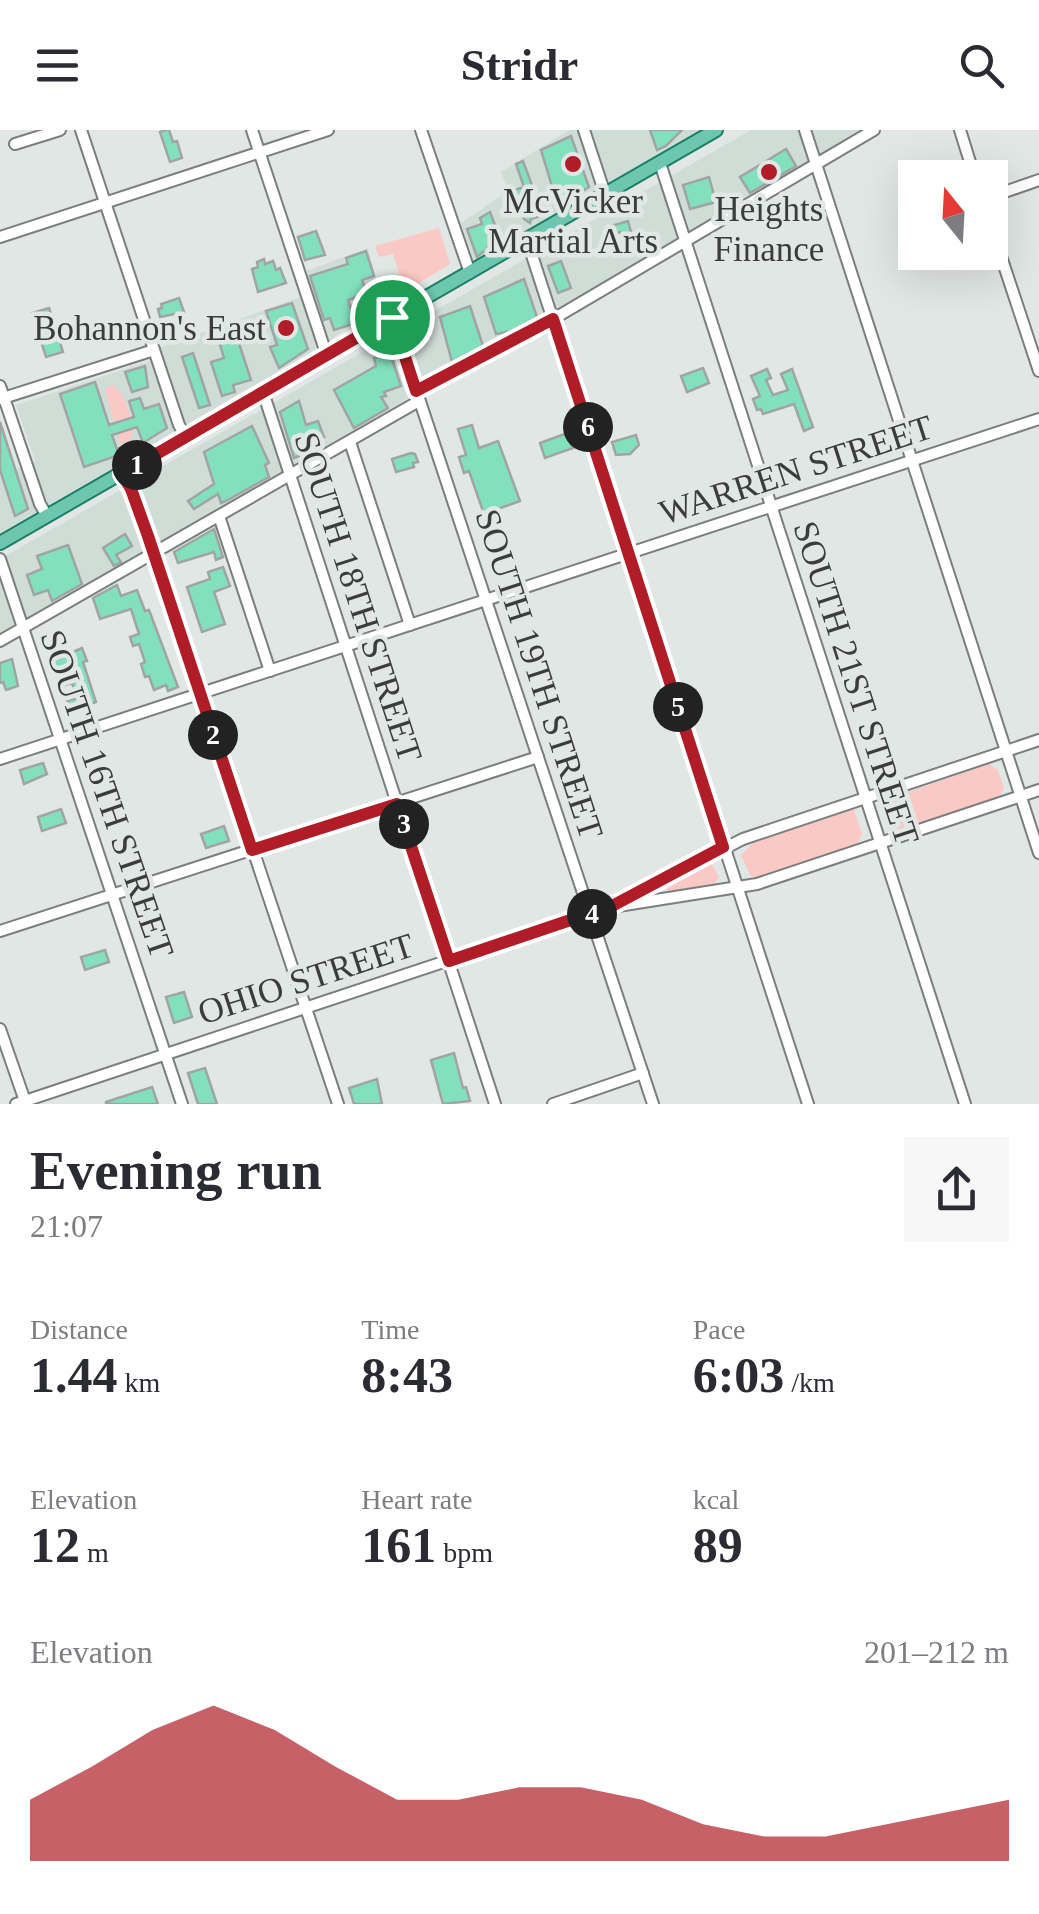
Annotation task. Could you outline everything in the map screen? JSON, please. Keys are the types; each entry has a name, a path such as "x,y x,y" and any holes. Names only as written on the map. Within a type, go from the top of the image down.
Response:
{"main road":[{"path":"0,543 716,130"}],"street":[{"path":"16,144 60,130"},
{"path":"81,130 186,436"},
{"path":"252,130 327,356"},
{"path":"0,237 328,130"},
{"path":"421,130 470,273"},
{"path":"584,130 605,194"},
{"path":"805,130 1039,854"},
{"path":"0,640 350,442 418,396 874,130"},
{"path":"960,130 969,160"},
{"name":"SOUTH 21ST STREET","path":"660,163 965,1104"},
{"path":"1008,191 1039,180"},
{"path":"527,240 808,1104"},
{"path":"1006,270 1039,371"},
{"name":"SOUTH 19TH STREET","path":"392,317 654,1104"},
{"path":"47,516 1,394 154,350"},
{"name":"SOUTH 18TH STREET","path":"263,392 495,1104"},
{"name":"WARREN STREET","path":"0,759 1039,419"},
{"path":"350,442 410,625"},
{"path":"122,474 154,554 338,1104"},
{"path":"219,516 270,671"},
{"name":"SOUTH 16TH STREET","path":"0,559 182,1104"},
{"path":"612,906 723,847 1039,740"},
{"path":"0,931 538,758"},
{"path":"612,906 736,889 1039,790"},
{"name":"OHIO STREET","path":"23,1103 612,906"},
{"path":"0,1029 23,1103"},
{"path":"553,1104 643,1073"}],"shaded area":[{"path":"569,130 704,130 474,263 461,223 508,191 501,172"},
{"path":"751,130 864,130 0,638 0,559"},
{"path":"439,228 450,264 392,299 387,283 399,273 393,254 379,257 375,246"},
{"path":"368,248 382,301 315,352 0,533 0,476 35,461 16,405 161,357 159,348 300,297 310,288 306,271"},
{"path":"113,385 125,402 132,426 131,440 120,444 106,393 106,388"},
{"path":"989,764 997,769 1004,787 999,798 897,831 891,828 883,806 888,799"},
{"path":"854,809 862,834 856,846 754,878 750,875 741,855 754,842"},
{"path":"711,863 719,877 713,886 667,891 667,886"}],"building":[{"path":"169,130 182,158 170,162 160,132"},
{"path":"650,130 682,130 657,150"},
{"path":"571,136 589,187 558,206 541,150"},
{"name":"Heights Finance","path":"786,149 796,166 750,193 740,177"},
{"path":"523,161 543,215 530,223 524,219 514,190 524,187 516,164"},
{"path":"709,177 716,202 690,209 683,185"},
{"path":"490,212 500,238 477,257 467,229 482,224 480,218"},
{"path":"628,221 634,243 624,246 620,232 614,234 611,226"},
{"path":"316,231 325,255 305,260 298,237"},
{"path":"366,251 374,276 362,280 367,294 348,300 356,323 334,330 330,318 324,320 310,276 348,264 346,258"},
{"path":"264,259 265,264 273,261 276,270 280,268 286,283 258,292 252,269"},
{"path":"561,261 571,288 558,293 548,266"},
{"path":"524,279 537,317 496,334 484,297"},
{"path":"179,298 184,312 160,317 161,304"},
{"name":"Bohannon's East","path":"292,303 308,349 279,368 270,347 277,345 266,311"},
{"path":"470,306 483,346 452,362 440,317"},
{"path":"49,308 63,352 46,357 32,313"},
{"path":"232,322 251,380 233,385 235,392 222,396 211,362 224,358 215,328"},
{"path":"193,353 210,405 199,408 182,357"},
{"path":"390,353 401,386 381,397 388,408 354,428 334,390 376,366 374,358"},
{"path":"145,366 148,387 132,392 125,372"},
{"path":"703,368 709,383 687,392 681,376"},
{"path":"767,369 771,378 766,380 773,395 788,390 781,374 792,369 813,427 804,431 794,404 763,414 761,409 757,410 753,399 760,396 751,376"},
{"path":"95,382 109,425 134,417 129,401 140,398 144,409 159,404 167,428 143,443 137,427 112,435 119,455 84,467 60,394"},
{"path":"299,401 306,425 318,421 324,437 311,441 315,451 294,458 280,412"},
{"path":"0,422 28,509 15,516 0,470"},
{"path":"472,425 479,448 498,441 520,501 484,514 469,471 464,473 459,457 466,455 458,429"},
{"path":"252,426 269,463 265,465 269,477 221,503 218,494 194,509 188,501 214,484 204,452"},
{"path":"567,433 573,448 545,458 540,443"},
{"path":"636,435 639,445 630,454 616,455 612,442"},
{"path":"411,453 418,462 396,472 392,459"},
{"path":"214,529 223,557 216,560 214,552 178,563 174,552"},
{"path":"125,534 132,546 116,555 121,562 114,566 103,548"},
{"path":"68,545 82,584 52,601 48,590 34,595 27,575 42,569 37,556"},
{"path":"223,567 230,586 214,592 225,624 202,632 187,587 210,579 208,572"},
{"path":"117,585 121,596 137,590 145,611 149,610 178,687 168,691 166,685 154,690 149,676 145,677 139,644 133,646 130,637 139,634 131,609 100,619 93,598"},
{"path":"82,648 96,702 70,712 67,701 77,698 72,683 62,686 53,661"},
{"path":"12,659 18,686 6,690 0,683 0,663"},
{"path":"43,763 47,774 24,784 20,770"},
{"path":"61,809 66,823 42,831 38,817"},
{"path":"224,826 229,841 206,848 201,834"},
{"path":"105,950 109,962 85,970 81,957"},
{"path":"184,992 192,1017 174,1023 166,997"},
{"path":"454,1053 470,1101 443,1104 431,1060"},
{"path":"205,1068 217,1104 198,1104 188,1073"},
{"path":"377,1079 382,1104 354,1104 349,1088"},
{"path":"152,1087 158,1104 106,1104 106,1102"}],"place":[{"name":"McVicker Martial Arts","path":"573,164"},
{"name":"Heights Finance","path":"769,172"},
{"name":"Bohannon's East","path":"286,328"}],"route":[{"path":"392,317 416,391 553,319 723,847 612,906 449,961 397,804 252,850 148,536 122,474 392,317"}]}
